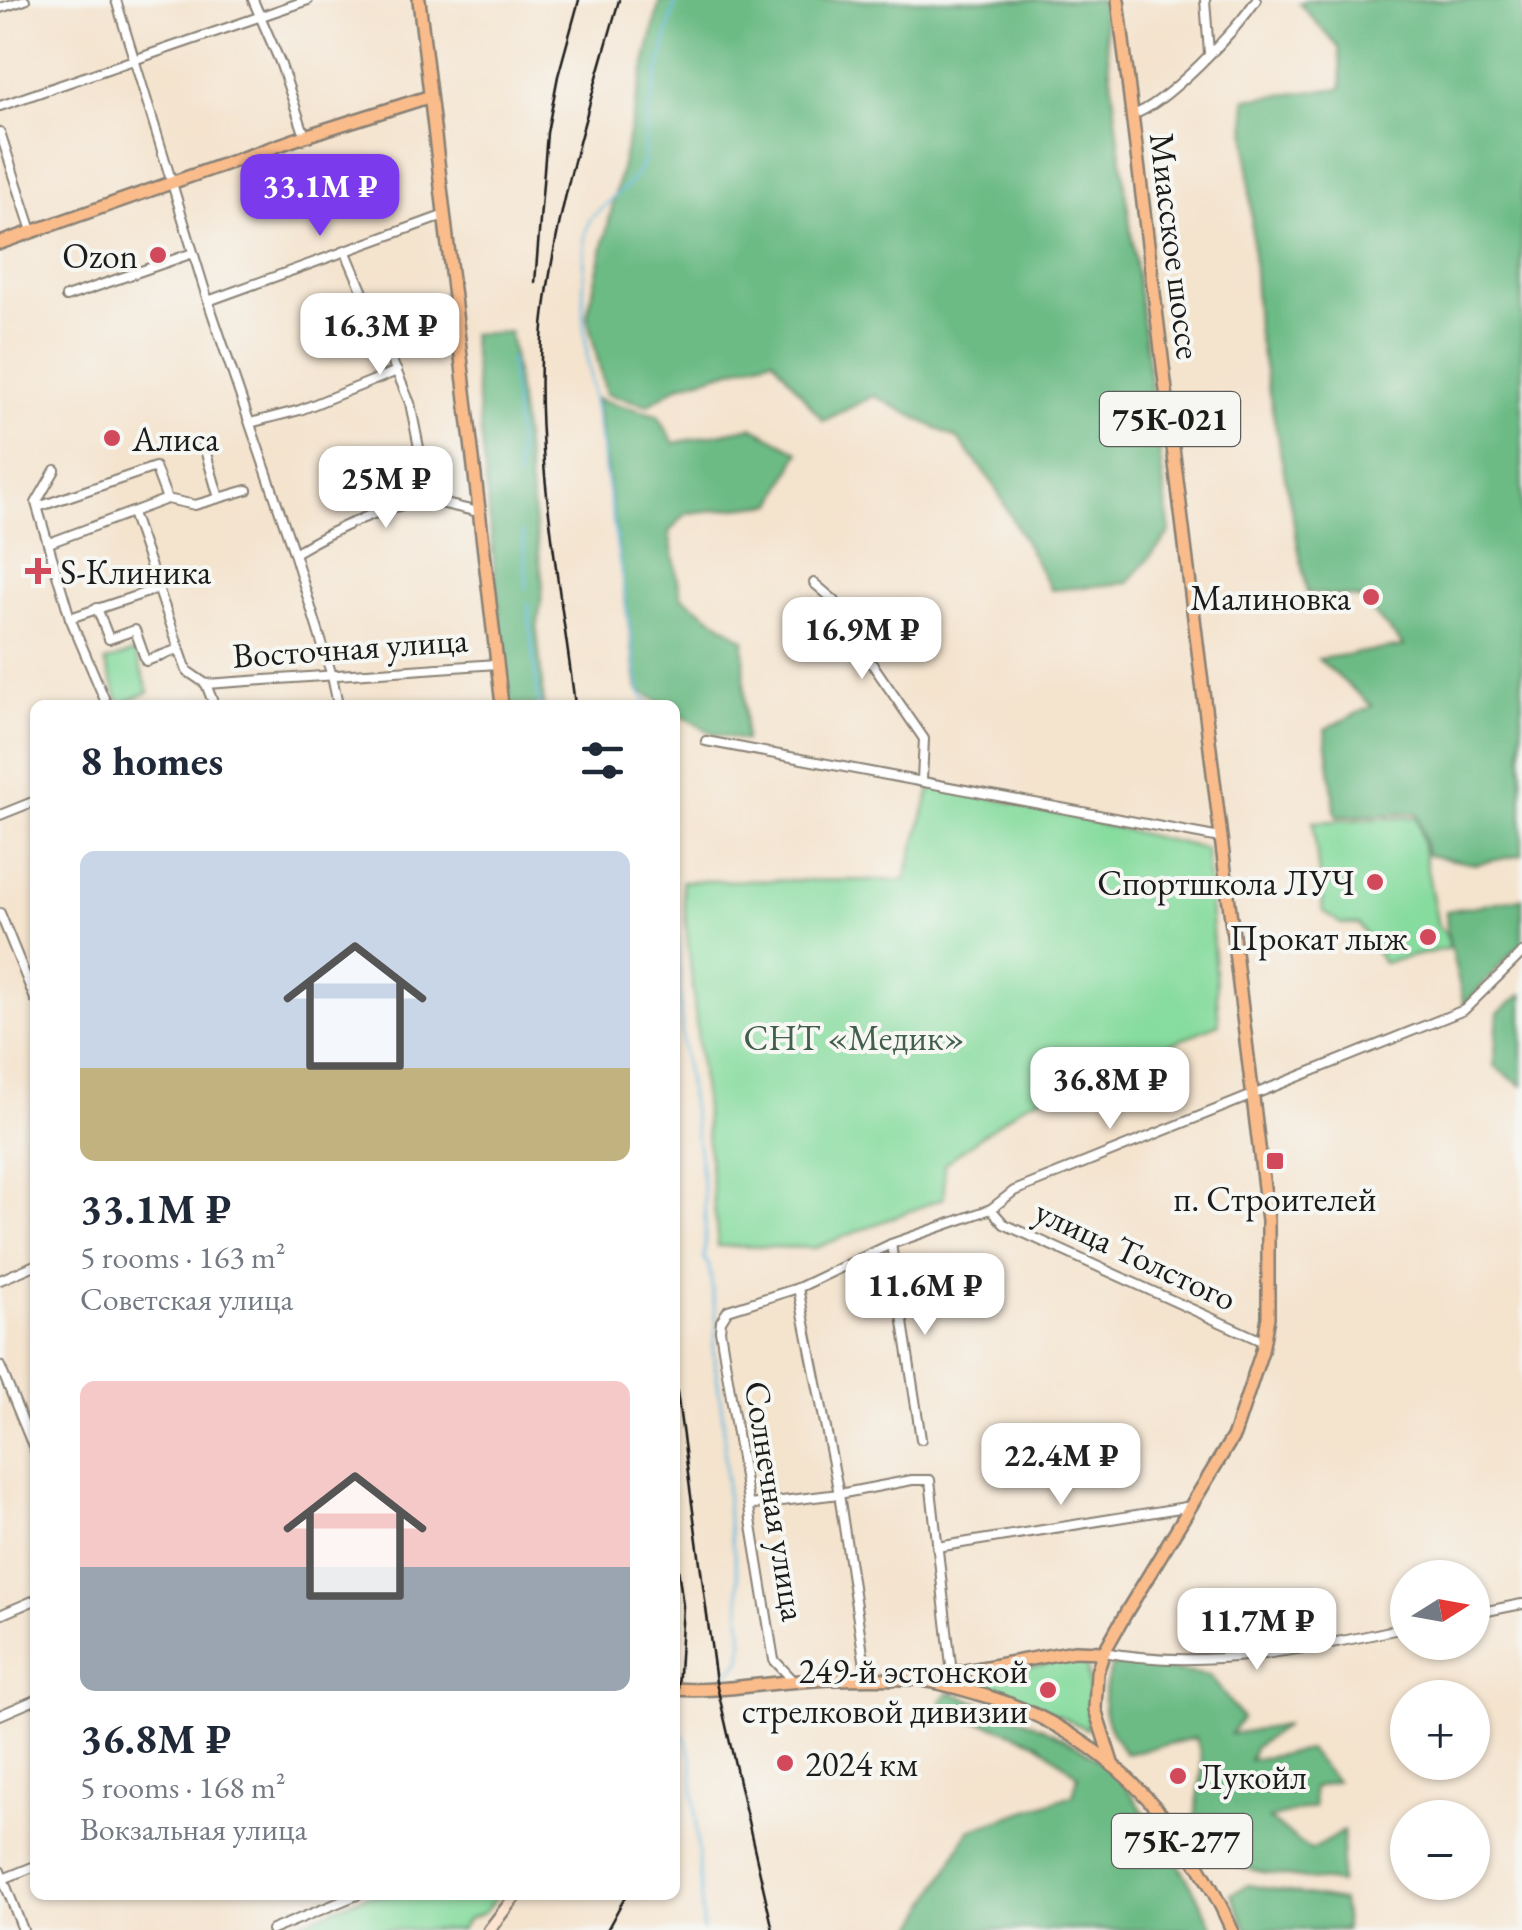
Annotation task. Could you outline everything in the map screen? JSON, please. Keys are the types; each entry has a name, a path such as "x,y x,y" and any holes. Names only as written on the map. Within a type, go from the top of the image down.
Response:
{"main road":[{"path":"419,0 501,700"},
{"name":"Миасское шоссе","path":"1118,0 1252,1094"},
{"path":"0,242 428,97"},
{"name":"75К-021","path":"1113,1766 1095,1710 1097,1672 1104,1652 1234,1435 1264,1342 1270,1270 1268,1220 1252,1094"},
{"path":"680,1689 916,1679 1074,1651 1104,1652"},
{"path":"916,1679 1024,1708 1081,1738 1113,1766"},
{"name":"75К-277","path":"1113,1766 1184,1843 1206,1874 1232,1930"},
{"path":"490,1930 512,1900"}],"street":[{"path":"0,8 25,0"},
{"path":"116,0 337,700"},
{"path":"252,0 280,62 305,136"},
{"path":"0,106 308,0"},
{"path":"1205,0 1208,53"},
{"path":"1132,115 1142,112 1177,84 1243,21 1256,0"},
{"path":"0,132 32,232"},
{"path":"208,301 445,215"},
{"path":"345,250 410,402 430,502"},
{"path":"66,297 193,253"},
{"path":"250,423 300,410 397,371"},
{"path":"203,444 218,498"},
{"path":"38,508 155,467 166,499"},
{"path":"55,470 36,503 70,618 105,700"},
{"path":"49,542 166,499 195,505 247,490"},
{"path":"294,554 336,528 375,514 430,502 480,512"},
{"path":"132,513 187,671 206,684 212,700"},
{"path":"814,583 835,601 849,650 872,665 924,739 922,780"},
{"path":"70,618 157,589"},
{"path":"97,608 108,639 135,630 146,661 179,649"},
{"name":"Восточная улица","path":"206,684 497,664"},
{"path":"706,741 1220,838"},
{"path":"0,815 30,803"},
{"path":"0,914 30,987"},
{"path":"867,1679 840,1494 798,1288 890,1244 991,1209 1014,1191 1464,1010 1522,953"},
{"name":"улица Толстого","path":"991,1209 1004,1224 1264,1342"},
{"path":"890,1244 921,1439"},
{"path":"0,1280 30,1268"},
{"name":"Солнечная улица","path":"794,1682 774,1660 720,1321 728,1310 798,1288"},
{"path":"0,1366 30,1438"},
{"path":"748,1505 840,1494 921,1478 930,1480 952,1674"},
{"path":"937,1546 1192,1506"},
{"path":"0,1615 30,1602"},
{"path":"1490,1610 1522,1604"},
{"path":"1104,1652 1154,1660 1236,1656 1390,1630"},
{"path":"0,1714 30,1702"},
{"path":"24,1930 2,1875 30,1867"},
{"path":"272,1930 345,1900"}],"green space":[{"path":"660,0 1101,0 1170,533 1128,583 1051,590 992,482 959,440 874,396 823,421 773,358 680,385 648,405 606,394 587,316"},
{"path":"1522,0 1522,855 1475,864 1427,855 1417,813 1337,817 1335,810 1325,729 1372,706 1318,659 1404,646 1359,598 1307,593 1257,329 1245,99 1342,88 1339,48 1299,3"},
{"path":"510,332 543,586 537,631 544,700 508,700 471,334"},
{"path":"596,399 658,415 674,443 752,427 799,452 774,504 687,513 669,532 681,596 744,640 745,741 712,733 680,715 680,700 655,700 638,689"},
{"path":"135,652 149,692 119,700 105,662"},
{"name":"СНТ «Медик»","path":"932,784 1206,849 1219,1024 1024,1104 944,1164 944,1198 815,1248 718,1246 682,881 905,880"},
{"name":"Спортшкола ЛУЧ","path":"1417,817 1438,926 1446,934 1450,948 1383,963 1359,924 1341,924 1323,911 1313,822"},
{"path":"1522,898 1522,942 1464,1005 1446,911"},
{"path":"1522,994 1522,1086 1494,1066 1498,1013"},
{"path":"1076,1657 1085,1661 1087,1669 1087,1729 1031,1702 969,1680"},
{"path":"1128,1663 1210,1676 1242,1718 1231,1734 1286,1725 1255,1747 1249,1760 1308,1750 1336,1781 1313,1788 1314,1807 1269,1819 1311,1850 1344,1831 1340,1883 1256,1871 1214,1856 1200,1844 1195,1817 1201,1762 1195,1738 1125,1754 1107,1722 1104,1702 1112,1666"},
{"path":"949,1692 1057,1735 1115,1773 1179,1865 1214,1930 914,1930 969,1830 1073,1795 1078,1775 1036,1742 991,1725 943,1715 941,1701"},
{"path":"1248,1885 1342,1901 1346,1930 1247,1930 1231,1894"},
{"path":"355,1900 494,1900 484,1913 468,1919 460,1930 283,1930"}],"waterway":[{"path":"645,700 640,693 588,363 583,315 585,235 590,219 630,183 643,164 648,115 676,0"},
{"path":"510,357 518,479"},
{"path":"523,532 527,588"},
{"path":"528,603 538,700"},
{"path":"680,999 684,1057 703,1182 704,1258 709,1265 717,1324 713,1349 743,1643 741,1660 723,1678"},
{"path":"684,1735 692,1758 703,1930"}],"railway":[{"path":"535,283 547,133 579,0"},
{"path":"574,700 544,468 543,326 564,203 619,0"},
{"path":"680,1414 716,1682 773,1930"},
{"path":"680,1583 680,1656"},
{"path":"607,1930 623,1900"}],"place":[{"name":"Ozon","path":"158,255"},
{"name":"Алиса","path":"112,438"},
{"name":"S-Клиника","path":"38,571"},
{"name":"Малиновка","path":"1371,597"},
{"name":"Спортшкола ЛУЧ","path":"1375,882"},
{"name":"Прокат лыж","path":"1428,937"},
{"name":"п. Строителей","path":"1275,1161"},
{"name":"249-й эстонской стрелковой дивизии","path":"1048,1690"},
{"name":"2024 км","path":"785,1763"},
{"name":"Лукойл","path":"1178,1776"}]}
